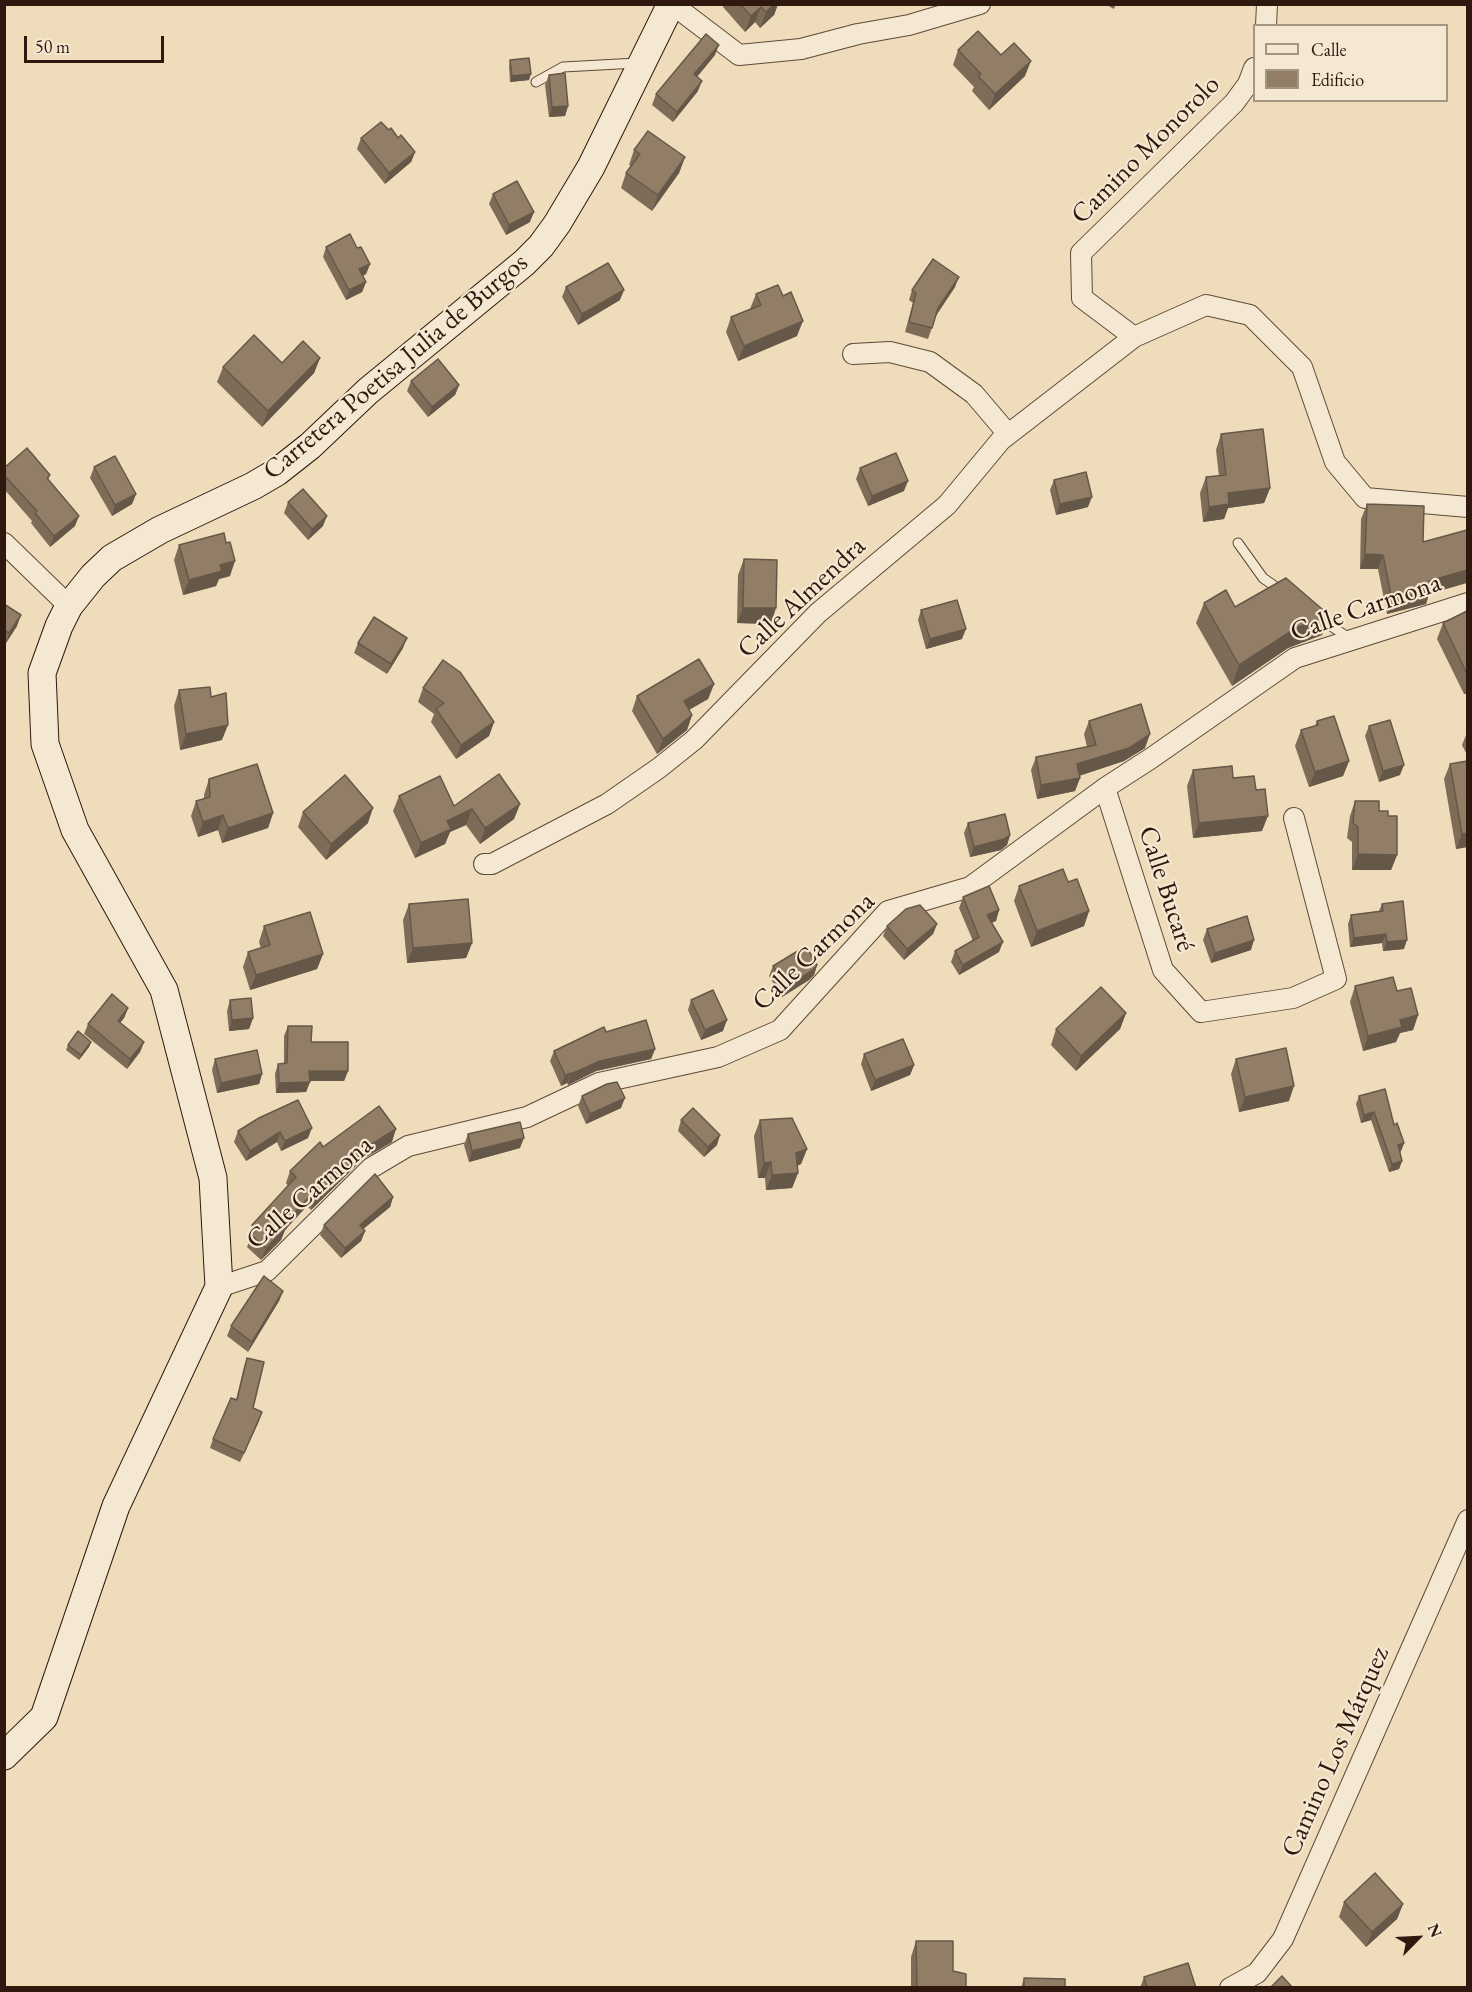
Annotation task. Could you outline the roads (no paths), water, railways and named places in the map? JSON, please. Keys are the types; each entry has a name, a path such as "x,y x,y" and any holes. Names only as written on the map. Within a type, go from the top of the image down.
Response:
{"street":[{"path":"671,4 739,55 801,49 858,34 909,25 980,4"},
{"name":"Carretera Poetisa Julia de Burgos","path":"4,1756 44,1718 116,1506 219,1287 213,1178 164,990 75,830 45,744 42,673 59,626 69,606 93,576 112,558 160,530 253,486 277,472 310,446 368,391 524,263 541,246 591,167 671,4"},
{"path":"1266,24 1267,4"},
{"name":"Camino Monorolo","path":"1134,337 1082,298 1081,253 1234,103 1248,84 1253,71"},
{"path":"1134,337 1206,305 1250,315 1302,367 1335,462 1365,498 1467,507"},
{"name":"Calle Almendra","path":"484,864 492,864 607,804 659,768 694,740 818,613 947,505 1001,440 1134,337"},
{"path":"853,354 890,352 930,362 974,394 1008,434"},
{"path":"4,543 69,606"},
{"name":"Calle Carmona","path":"219,1287 267,1271 371,1168 408,1146 527,1117 599,1083 718,1057 780,1030 888,911 970,887 1105,788 1295,658 1467,603"},
{"name":"Calle Bucaré","path":"1105,788 1163,970 1201,1012 1293,998 1336,979 1294,818"},
{"name":"Camino Los Márquez","path":"1230,1988 1257,1973 1283,1939 1467,1520"}],"lane":[{"path":"536,82 563,67 642,62"},
{"path":"1238,543 1263,578 1289,596"},
{"path":"1306,609 1352,640"}]}
